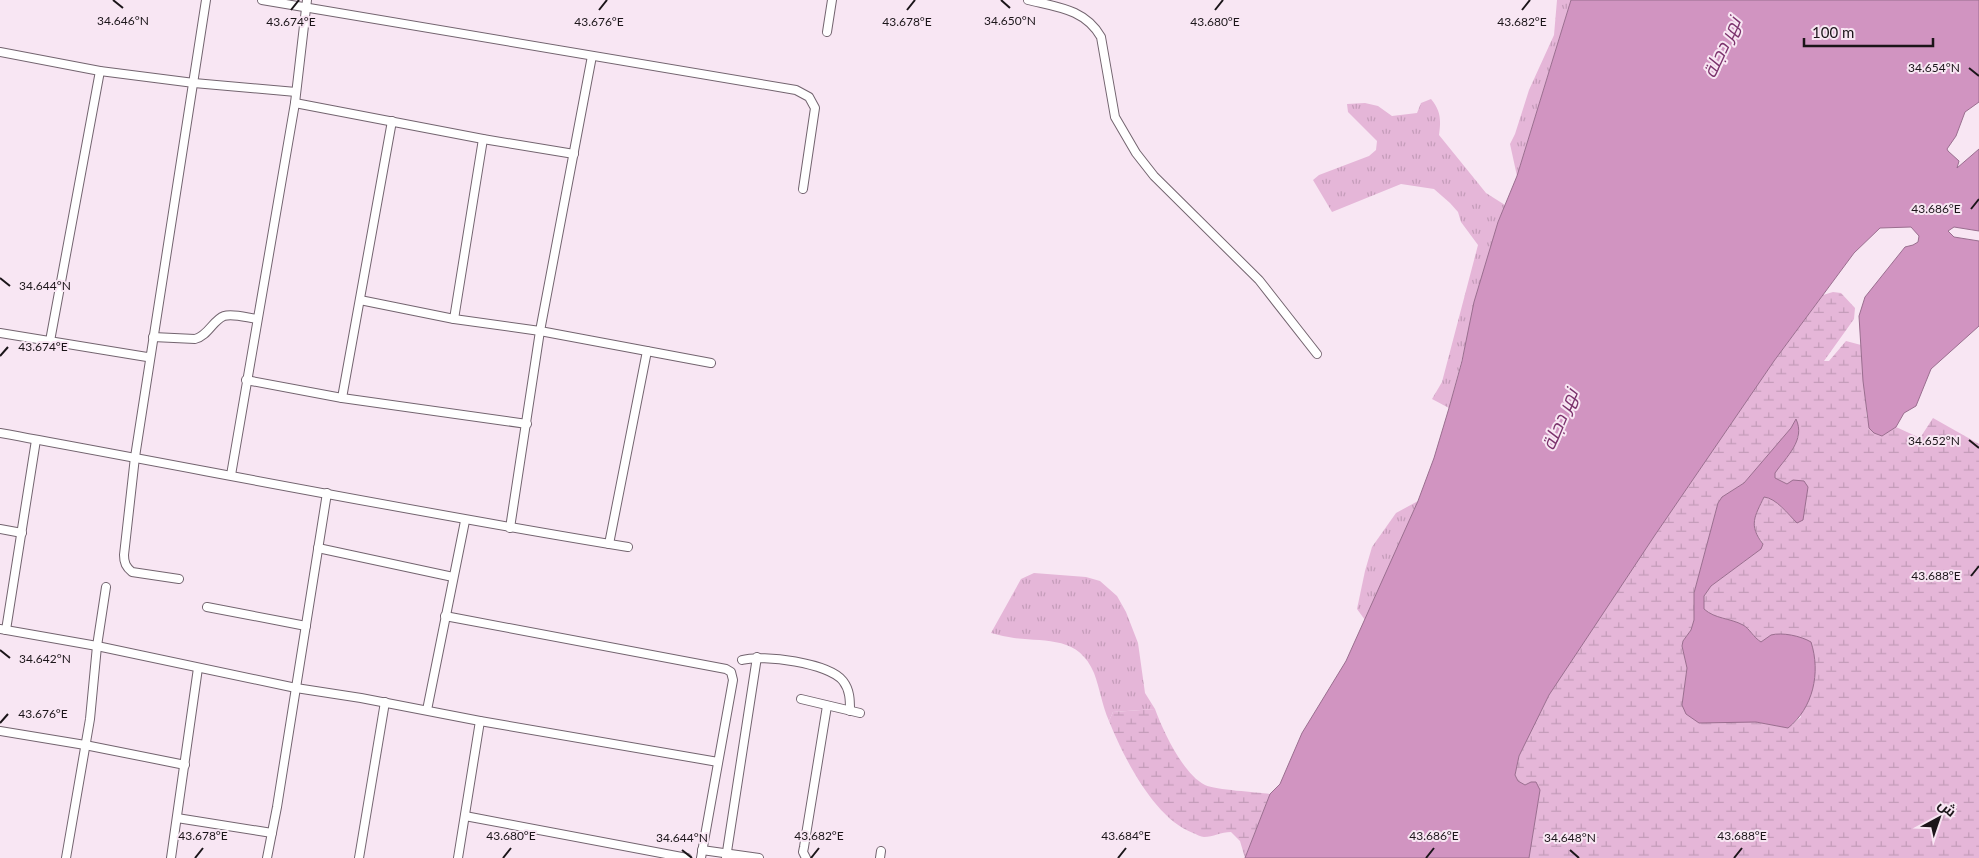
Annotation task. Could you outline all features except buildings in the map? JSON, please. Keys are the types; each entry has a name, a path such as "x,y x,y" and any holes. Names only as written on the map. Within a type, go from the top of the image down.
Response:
{"street":[{"path":"179,578 132,572 124,562 135,457 206,0"},
{"path":"262,0 306,4 803,93 815,108 803,189"},
{"path":"827,32 832,0"},
{"path":"1028,0 1072,11 1095,26 1101,37 1115,117 1136,153 1154,176 1259,280 1317,354"},
{"path":"231,475 295,103 306,4"},
{"path":"0,52 100,71 194,83 296,92"},
{"path":"510,528 540,331 592,56"},
{"path":"50,341 100,71"},
{"path":"295,103 483,139 574,154"},
{"path":"342,398 392,121"},
{"path":"454,319 483,139"},
{"path":"360,300 454,319 540,331 711,363"},
{"path":"153,337 196,339 200,338 226,315 257,319"},
{"path":"0,333 150,356"},
{"path":"609,544 648,351"},
{"path":"246,380 342,398 527,424"},
{"path":"0,434 135,457 465,520 628,547"},
{"path":"36,440 22,533 3,629 97,646 296,688 718,762"},
{"path":"267,858 327,493"},
{"path":"426,710 465,520"},
{"path":"0,529 22,533"},
{"path":"318,548 453,577"},
{"path":"66,858 90,719 97,646 106,587"},
{"path":"206,607 306,626"},
{"path":"445,616 729,670 733,677 702,854 759,858"},
{"path":"742,660 757,657 830,670 840,677 849,690 850,711"},
{"path":"726,856 757,657"},
{"path":"171,858 198,668"},
{"path":"801,699 860,713"},
{"path":"359,858 384,702"},
{"path":"806,858 803,852 827,706"},
{"path":"458,858 480,721"},
{"path":"0,731 85,745 185,766"},
{"path":"465,816 687,858"},
{"path":"177,818 272,833"}],"green space":[{"path":"1557,0 1571,0 1517,176 1510,144 1529,90 1554,35"},
{"path":"1431,99 1440,116 1439,135 1486,193 1505,205 1498,222 1449,408 1432,399 1442,382 1478,245 1461,222 1458,212 1434,189 1401,184 1332,212 1313,180 1319,175 1369,156 1376,150 1377,141 1348,112 1347,104 1365,103 1378,106 1392,116 1417,113 1421,103"},
{"path":"1833,292 1841,293 1855,308 1854,319 1824,361 1829,361 1846,341 1861,345 1867,419 1882,436 1896,427 1920,438 1933,418 1979,444 1979,858 1529,858 1540,790 1531,782 1525,785 1518,781 1515,775 1519,756 1549,695 1774,361 1823,295","holes":["1796,420 1799,436 1775,473 1775,478 1787,484 1797,522 1777,503 1764,497 1756,515 1754,526 1758,537 1763,543 1761,549 1711,586 1704,596 1704,609 1743,626 1761,642 1772,635 1801,717 1788,728 1756,722 1704,719 1682,705 1687,668 1682,646 1694,620 1694,593 1718,503 1722,497 1744,483"]},
{"path":"1418,501 1365,620 1357,609 1372,547 1396,513"},
{"path":"1034,573 1086,577 1100,581 1117,596 1126,612 1138,643 1145,693 1155,709 1113,712 1109,721 1094,673 1088,661 1080,652 1060,643 1014,638 991,633 1021,579"},
{"path":"1155,709 1163,729 1182,762 1189,772 1205,785 1270,794 1245,858 1240,841 1231,832 1203,837 1179,825 1153,801 1132,769 1109,721 1113,712"}],"water":[{"name":"نهر دجلة","path":"1571,0 1979,0 1979,102 1965,112 1956,136 1947,149 1959,161 1957,168 1979,149 1979,231 1954,227 1948,231 1954,237 1979,241 1979,326 1931,369 1916,406 1904,413 1896,427 1882,436 1874,433 1869,428 1863,381 1859,316 1865,297 1905,247 1918,242 1919,236 1911,227 1880,228 1854,253 1774,361 1549,695 1519,756 1515,775 1518,781 1525,785 1536,782 1540,790 1529,858 1245,858 1270,794 1280,784 1302,733 1346,661 1418,501 1434,458 1449,408 1462,361 1474,302 1498,222 1517,176"},
{"path":"1796,419 1798,427 1797,441 1775,473 1775,478 1787,484 1793,480 1804,481 1808,487 1803,520 1797,523 1777,503 1764,497 1756,515 1754,526 1763,544 1761,549 1711,586 1704,596 1704,609 1713,615 1743,625 1761,642 1771,635 1786,634 1811,642 1815,666 1813,689 1804,710 1788,728 1756,722 1699,723 1686,714 1682,705 1687,668 1682,646 1694,620 1694,593 1718,503 1722,497 1744,483 1791,428"}]}
